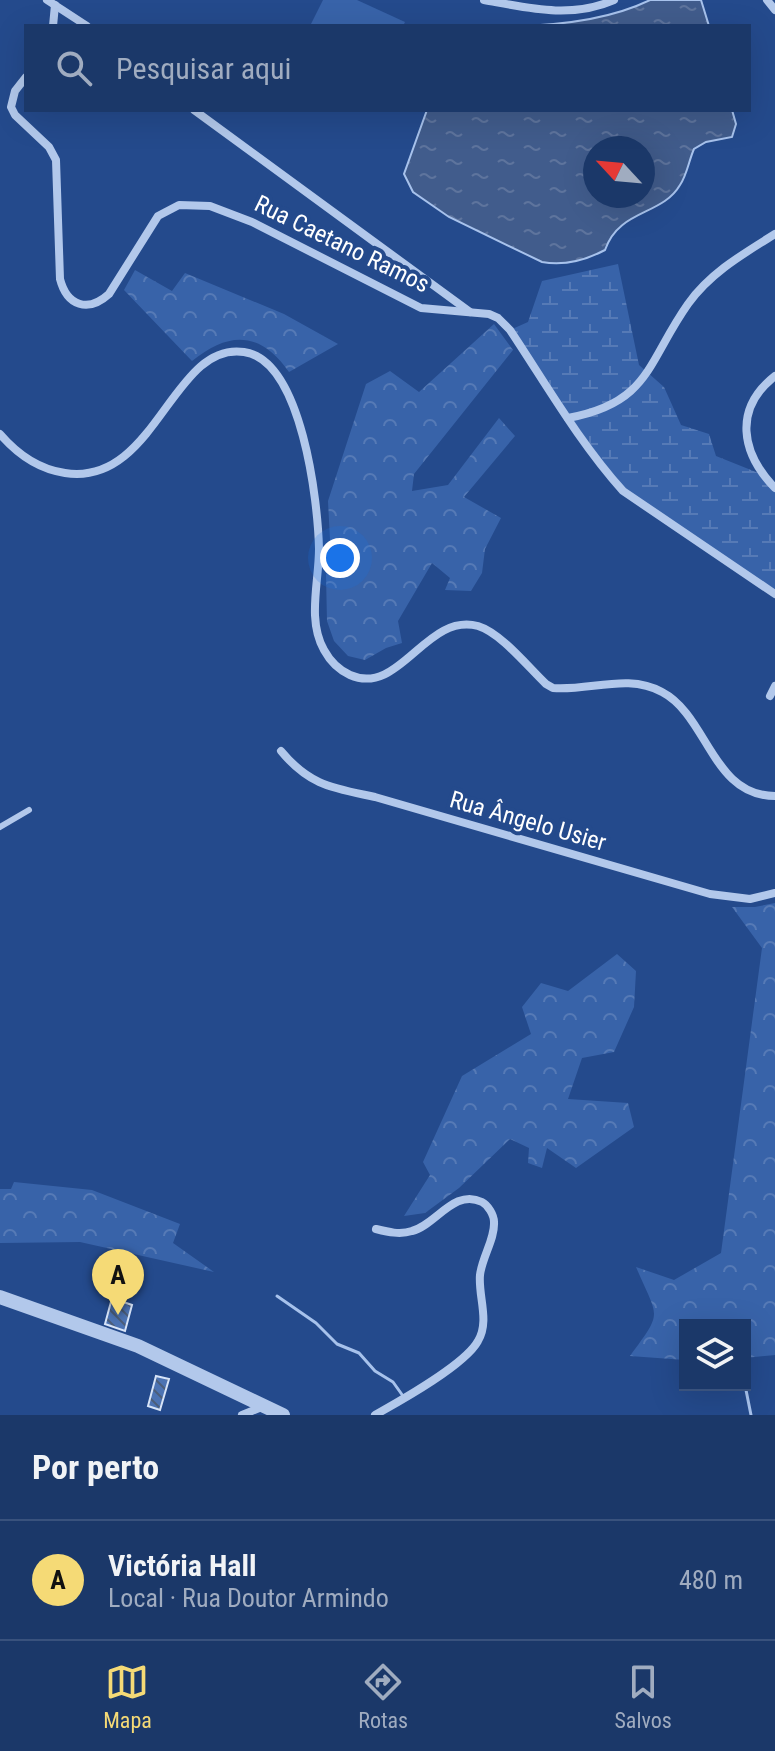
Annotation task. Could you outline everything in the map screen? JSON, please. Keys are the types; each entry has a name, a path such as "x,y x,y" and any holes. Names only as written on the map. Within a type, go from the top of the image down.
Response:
{"street":[{"path":"484,0 567,11 594,8 614,0"},
{"path":"767,0 775,10"},
{"path":"51,2 53,24"},
{"path":"51,2 84,24"},
{"name":"Rua Caetano Ramos","path":"24,80 15,91 11,107 15,115 49,147 56,160 60,279 63,292 70,300 91,305 100,302 109,294 158,216 168,209 193,204 210,206 252,222 421,308 489,314 504,322 568,418 623,491 775,594"},
{"path":"197,112 470,312"},
{"path":"568,418 590,414 619,401 633,390 653,366 688,304 710,279 775,234"},
{"path":"0,434 24,458 40,467 72,474 103,469 132,450 198,368 213,355 229,351 257,355 278,374 298,418 317,516 317,635 335,666 360,678 382,675 445,629 469,624 479,626 499,639 553,688 628,682 664,693 681,707 733,779 757,793 775,796"},
{"path":"775,376 757,395 746,430 751,458 775,488"},
{"path":"770,696 775,686"},
{"name":"Rua Ângelo Usier","path":"281,751 307,777 324,785 710,894 750,899 775,893"},
{"path":"375,1415 415,1393 479,1341 483,1328 479,1279 494,1223 491,1211 482,1202 467,1199 451,1204 433,1221 413,1231 393,1233 376,1229"},
{"path":"0,1297 138,1346 283,1415"},
{"path":"242,1415 264,1405"}],"lane":[{"path":"0,827 29,810"}],"green space":[{"path":"323,0 357,0 405,22 404,24 311,24"},
{"path":"618,264 639,365 664,387 681,425 709,434 716,456 761,474 775,488 775,594 623,491 510,330 528,322 542,281"},
{"path":"135,270 172,291 185,273 284,314 338,344 289,372 267,349 244,340 219,344 192,361 124,290"},
{"path":"494,324 513,350 414,474 412,491 448,485 499,418 515,436 464,497 501,518 485,549 482,573 471,591 445,590 450,578 432,563 398,621 402,643 365,660 348,656 334,641 327,621 326,575 331,559 328,501 366,384 390,371 419,392"},
{"path":"775,903 775,1355 751,1357 751,1319 679,1319 679,1360 630,1356 648,1330 654,1314 636,1267 674,1280 721,1253 762,948 732,907"},
{"path":"617,954 636,971 634,1007 614,1052 582,1058 568,1099 628,1103 634,1127 576,1168 547,1148 542,1168 528,1163 529,1148 510,1139 459,1188 425,1213 404,1216 430,1175 423,1162 462,1076 531,1034 522,1007 541,983 568,991"},
{"path":"14,1182 92,1190 180,1224 173,1243 214,1272 80,1242 0,1243 0,1189 11,1189"}],"water":[{"path":"650,0 701,0 708,24 550,24 585,20"},
{"path":"426,112 733,112 736,124 732,137 706,142 694,149 682,181 672,195 655,206 655,136 583,136 583,208 652,208 620,227 605,250 583,259 567,263 542,262 449,217 413,192 404,174"}],"building":[{"path":"112,1298 132,1305 125,1331 105,1324"},
{"path":"156,1376 169,1379 160,1410 148,1406"}],"waterway":[{"path":"277,1296 316,1323 337,1344 359,1353 375,1371 393,1382 403,1396"},
{"path":"746,1391 751,1415"}],"place":[{"name":"Victória Hall","path":"118,1315"}]}
